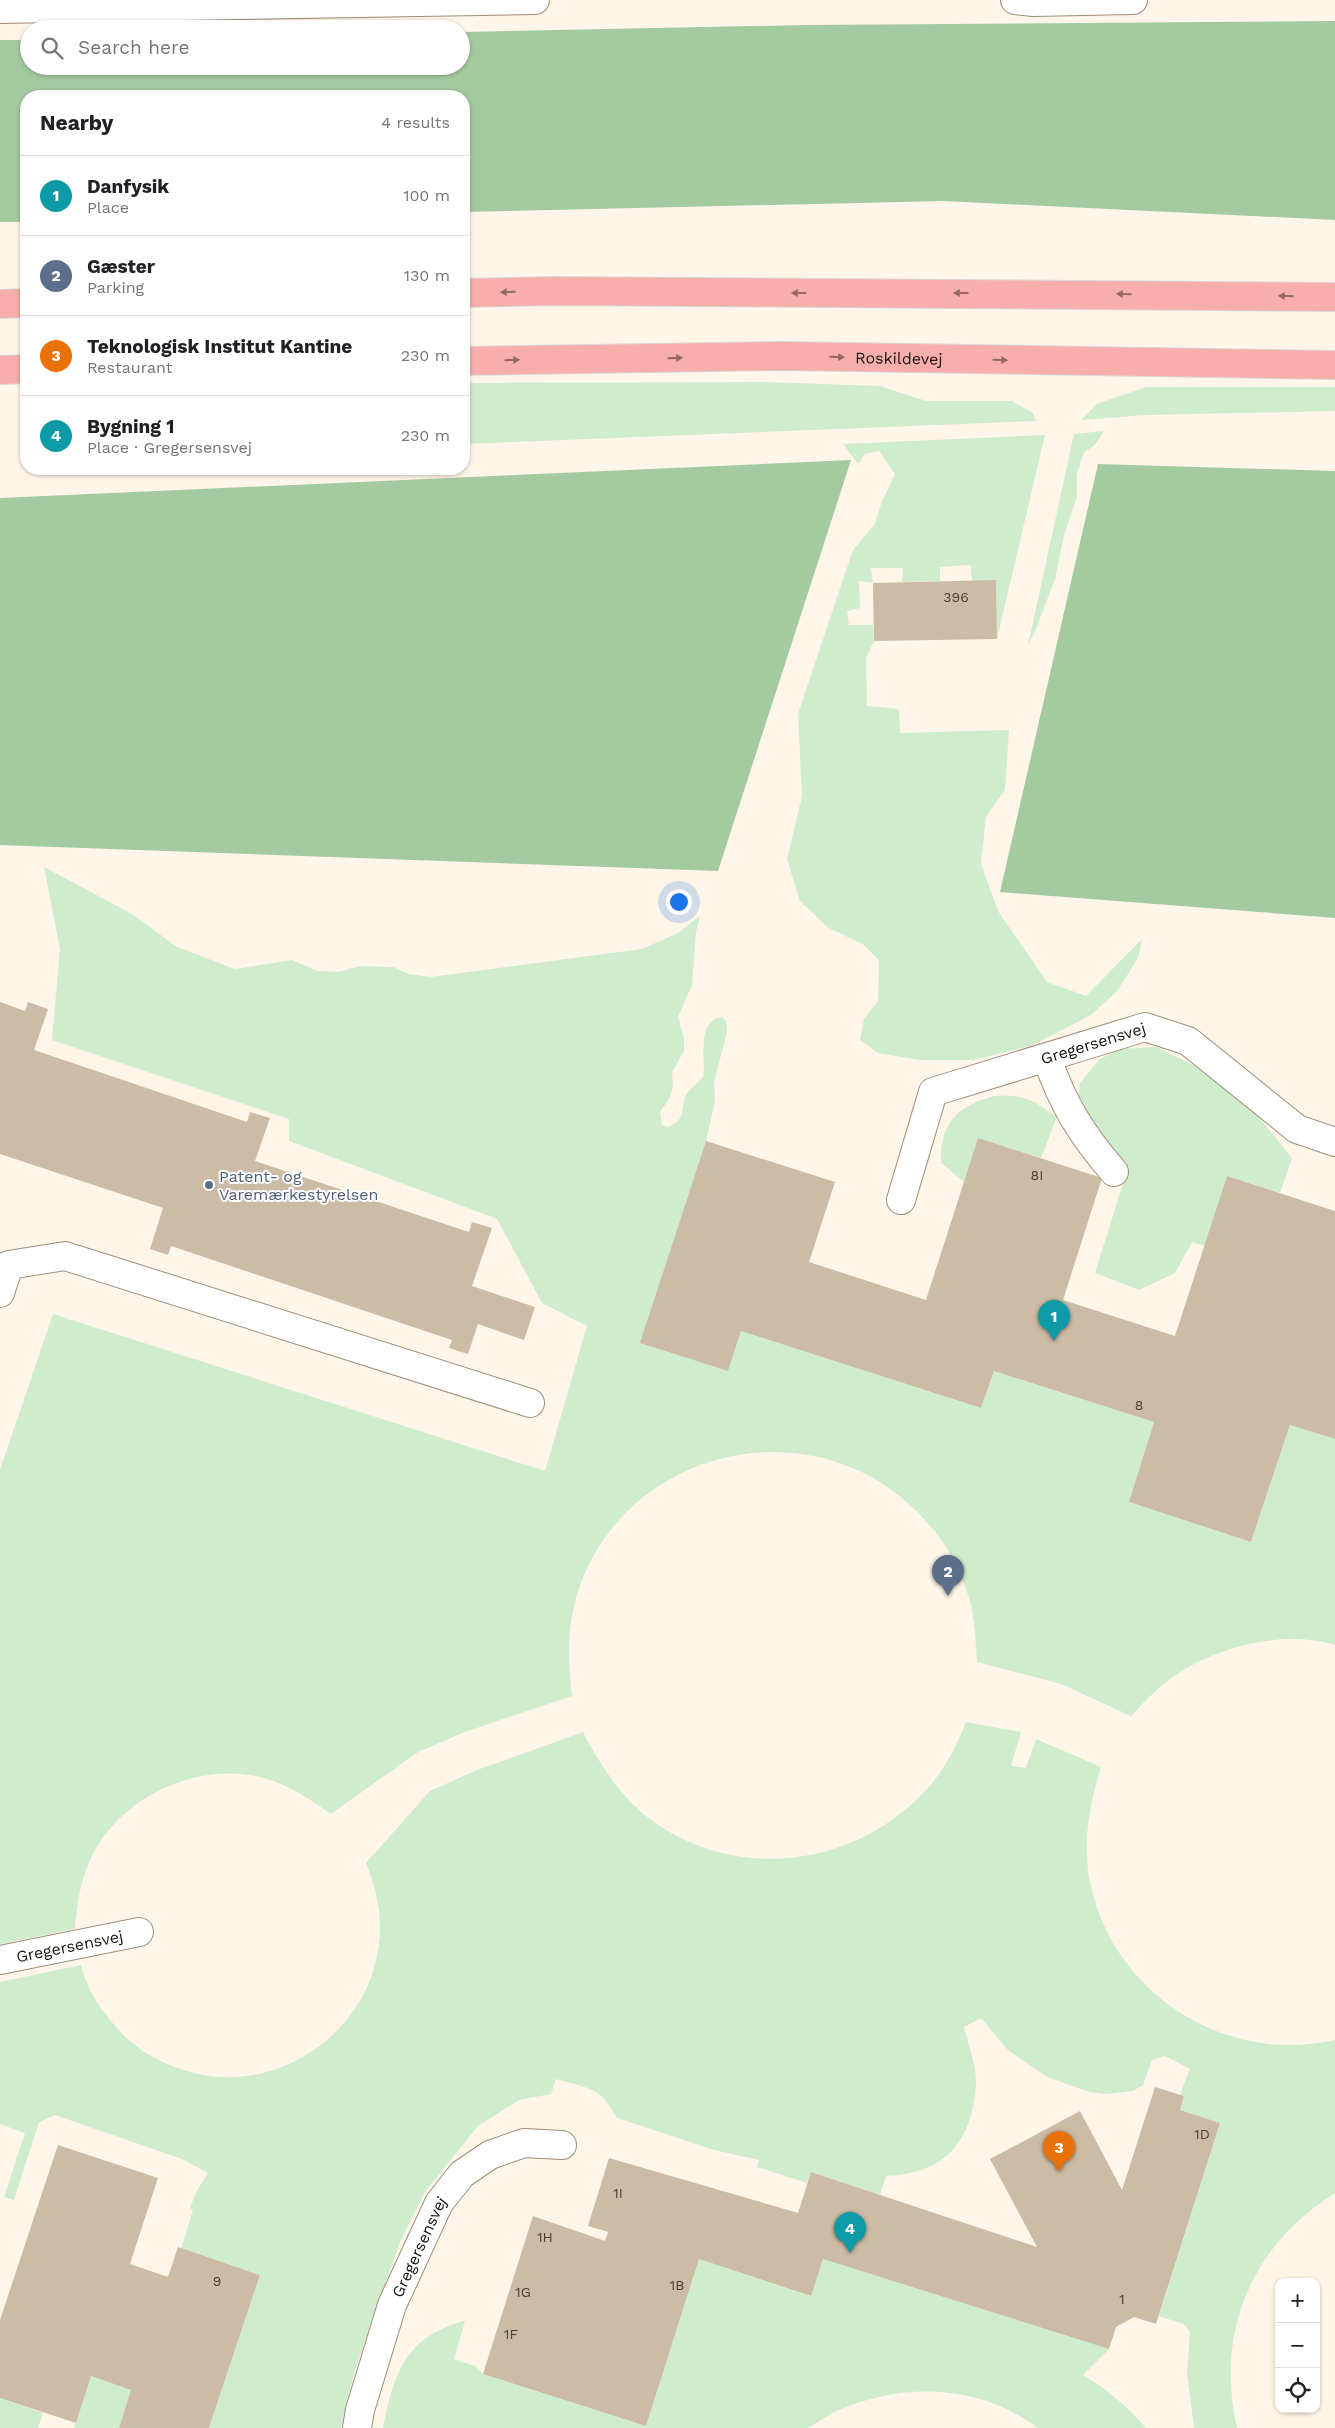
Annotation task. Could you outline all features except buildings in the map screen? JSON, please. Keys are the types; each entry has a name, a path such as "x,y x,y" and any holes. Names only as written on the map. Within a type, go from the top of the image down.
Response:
{"main road":[{"path":"470,293 1335,297"},
{"path":"0,304 20,303"},
{"name":"Roskildevej","path":"470,361 783,356 1335,365"},
{"path":"0,370 20,369"}],"street":[{"path":"0,9 535,0"},
{"path":"1015,0 1033,2 1133,0"},
{"name":"Gregersensvej","path":"901,1200 933,1092 1144,1027 1188,1041 1297,1130 1335,1142"},
{"path":"1047,1058 1059,1092 1087,1140 1114,1172"},
{"path":"0,1293 9,1265 65,1256 530,1403"},
{"name":"Gregersensvej","path":"0,1960 139,1932"},
{"name":"Gregersensvej","path":"357,2428 360,2410 392,2305 438,2203 462,2174 490,2155 524,2143 562,2145"}],"green space":[{"path":"1335,21 1335,220 943,201 470,212 470,90 20,90 20,222 0,222 0,40 20,40 20,75 470,75 470,32 807,25"},
{"path":"766,382 880,386 926,401 1012,401 1033,413 1036,421 470,444 470,383"},
{"path":"1146,387 1335,387 1335,411 1146,415 1081,420 1097,404"},
{"path":"1104,431 1094,446 1084,452 1077,473 1077,496 1064,535 1055,579 1028,645 1074,434"},
{"path":"1045,435 997,639 996,581 972,581 971,565 940,567 940,581 902,582 903,568 871,568 873,583 859,581 860,608 847,611 849,625 873,625 874,641 866,658 867,706 899,709 900,733 1009,730 1005,790 986,817 981,864 998,911 1047,982 1086,996 1142,939 1138,958 1118,990 1091,1015 1031,1046 973,1060 920,1060 878,1053 860,1040 864,1019 878,1001 879,960 864,945 827,927 800,901 787,859 802,796 798,714 853,550 875,524 882,501 895,474 879,451 865,454 858,464 843,444"},
{"path":"851,460 718,871 0,845 0,498"},
{"path":"1098,464 1335,471 1335,918 1000,892"},
{"path":"44,867 132,914 177,947 235,969 292,960 317,971 339,972 360,966 393,967 409,974 431,977 642,949 678,933 700,916 696,932 692,985 678,1017 684,1038 684,1051 672,1072 673,1087 669,1099 660,1112 662,1125 668,1127 681,1117 686,1095 703,1077 704,1041 708,1025 722,1017 726,1021 727,1032 714,1082 715,1102 706,1141 641,1343 728,1371 741,1331 981,1408 994,1371 1154,1422 1129,1502 1251,1542 1290,1425 1335,1439 1335,1645 1296,1639 1275,1640 1255,1643 1215,1654 1197,1662 1173,1677 1154,1692 1131,1716 1061,1684 977,1662 972,1609 967,1591 947,1548 920,1514 886,1486 875,1479 832,1460 787,1452 742,1454 698,1466 658,1486 624,1515 596,1551 577,1595 571,1620 569,1658 572,1696 465,1732 418,1752 331,1814 306,1797 260,1777 236,1774 212,1775 188,1779 165,1788 143,1800 124,1815 107,1832 94,1852 80,1889 75,1929 0,1944 0,1470 53,1314 545,1471 587,1326 542,1303 497,1219 289,1141 289,1119 52,1040 60,949"},
{"path":"1156,1047 1199,1068 1257,1115 1292,1158 1280,1193 1227,1176 1205,1246 1192,1242 1175,1273 1139,1290 1095,1273 1125,1177 1077,1107 1080,1083 1099,1060 1118,1049"},
{"path":"994,1096 1014,1096 1028,1099 1057,1117 1041,1158 978,1139 964,1182 941,1163 941,1149 947,1127 960,1111 981,1100"},
{"path":"966,1722 1021,1732 1011,1766 1026,1768 1036,1739 1101,1767 1087,1834 1089,1876 1100,1917 1120,1953 1146,1985 1177,2010 1213,2030 1252,2041 1293,2045 1335,2040 1335,2193 1306,2214 1281,2239 1261,2265 1246,2294 1236,2325 1231,2358 1231,2393 1237,2428 1194,2428 1187,2373 1190,2331 1183,2324 1159,2316 1220,2123 1180,2110 1184,2096 1180,2094 1190,2069 1165,2056 1152,2060 1143,2085 1133,2091 1106,2094 1089,2092 1047,2077 1008,2050 981,2018 964,2027 974,2063 976,2084 969,2123 961,2138 952,2151 924,2169 907,2174 886,2176 880,2195 811,2172 807,2183 757,2167 759,2160 714,2150 617,2118 599,2094 585,2087 556,2079 551,2094 519,2100 478,2126 425,2192 400,2242 355,2370 341,2428 209,2428 260,2275 181,2249 193,2210 190,2208 196,2192 208,2173 182,2159 55,2115 39,2122 14,2200 4,2197 25,2133 0,2124 0,1982 81,1965 89,1988 106,2015 125,2037 158,2060 178,2068 212,2076 245,2076 278,2068 308,2054 334,2034 355,2008 371,1978 380,1934 378,1902 366,1863 430,1791 477,1770 583,1732 603,1766 627,1798 646,1816 681,1838 718,1852 756,1858 795,1857 833,1849 869,1834 902,1812 931,1784 942,1770"},
{"path":"699,2259 810,2296 823,2259 1109,2349 1083,2375 1117,2399 1146,2428 1038,2428 1016,2414 992,2403 968,2396 942,2392 917,2392 866,2400 837,2411 808,2428 383,2428 394,2384 406,2358 426,2338 458,2322 465,2321 454,2359 475,2366 483,2374 646,2426"},
{"path":"91,2376 131,2390 119,2428 74,2428"},
{"path":"0,2398 43,2413 38,2428 0,2428"}],"place":[{"name":"Patent- og Varemærkestyrelsen","path":"209,1185"},
{"name":"Danfysik","path":"1054,1341"},
{"name":"Gæster","path":"948,1596"},
{"name":"Teknologisk Institut Kantine","path":"1059,2172"},
{"name":"Bygning 1","path":"850,2253"}]}
